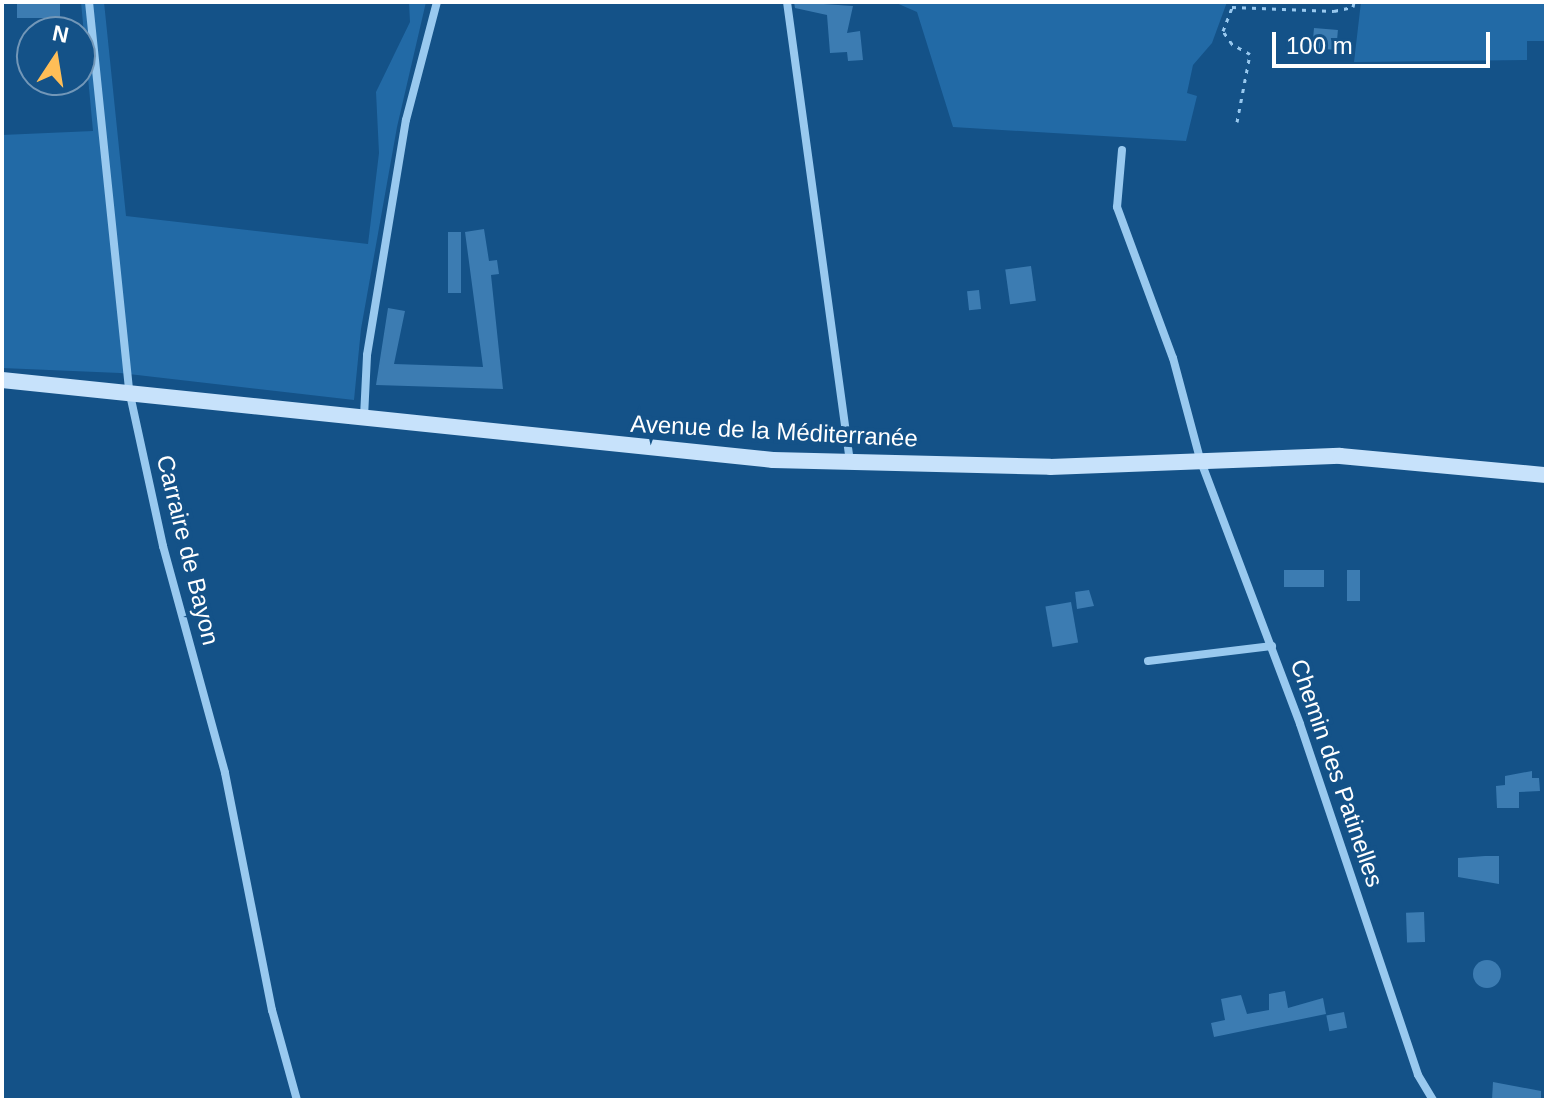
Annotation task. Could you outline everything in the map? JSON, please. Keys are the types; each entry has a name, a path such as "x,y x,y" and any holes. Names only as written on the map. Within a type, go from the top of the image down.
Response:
{"main road":[{"name":"Avenue de la Méditerranée","path":"2,380 129,390 657,451 850,463 1050,467 1340,456 1546,475"}],"street":[{"name":"Carraire de Bayon","path":"89,2 129,390 163,546 225,773 272,1010 297,1100"},
{"path":"364,417 367,355 406,120 437,2"},
{"path":"787,2 850,463"},
{"name":"Chemin des Patinelles","path":"1122,150 1117,207 1173,358 1200,459 1272,646 1418,1075 1433,1100"},
{"path":"1148,661 1272,646"}],"path":[{"path":"1237,122 1250,54 1232,44 1223,31 1232,7 1334,11 1353,7 1354,2"}],"shaded area":[{"path":"81,2 104,2 126,216 368,244 379,153 376,92 410,22 409,2 426,2 397,127 361,329 354,400 120,373 2,368 2,135 93,131 90,96 96,96 96,16 82,16"},
{"path":"894,2 1227,2 1212,43 1193,65 1187,93 1197,96 1186,141 953,127 917,12"},
{"path":"1361,2 1546,2 1546,41 1527,41 1527,60 1354,62"}],"building":[{"path":"17,2 60,2 60,16 17,16"},
{"path":"794,2 853,6 847,33 860,31 863,60 848,61 847,52 830,53 827,15 795,8"},
{"path":"1314,28 1338,30 1336,50 1312,48"},
{"path":"484,229 489,261 497,260 499,274 491,275 503,389 376,385 388,308 405,311 394,364 483,367 465,232"},
{"path":"448,232 461,232 461,293 448,293"},
{"path":"1031,266 1036,301 1010,304 1005,270"},
{"path":"979,290 981,309 969,310 967,291"},
{"path":"1284,570 1324,570 1324,587 1284,587"},
{"path":"1347,570 1360,570 1360,601 1347,601"},
{"path":"1089,590 1094,606 1077,609 1075,592"},
{"path":"1071,602 1078,642 1053,647 1045,607"},
{"path":"1532,771 1532,778 1539,778 1540,791 1519,792 1519,808 1497,808 1496,786 1505,785 1505,776"},
{"path":"1499,856 1499,884 1458,877 1458,858"},
{"path":"1424,912 1425,942 1407,943 1406,913"},
{"path":"1487,960 1497,964 1501,974 1497,984 1487,988 1477,984 1473,974 1477,964"},
{"path":"1285,991 1288,1008 1323,998 1326,1014 1214,1037 1211,1023 1225,1020 1221,999 1241,995 1247,1014 1269,1010 1269,994"},
{"path":"1344,1012 1347,1028 1329,1031 1326,1015"},
{"path":"1493,1082 1541,1091 1541,1100 1492,1100"}]}
